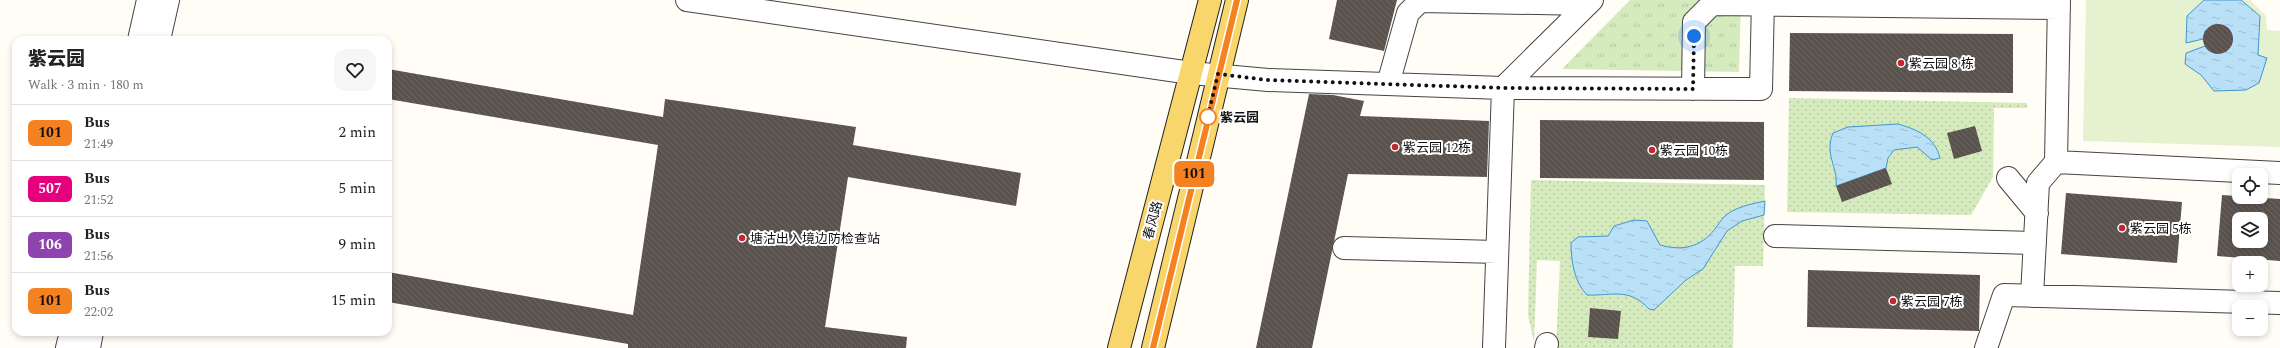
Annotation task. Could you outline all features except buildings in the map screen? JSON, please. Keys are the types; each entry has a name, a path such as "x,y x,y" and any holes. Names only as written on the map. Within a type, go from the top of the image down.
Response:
{"main road":[{"name":"春风路","path":"1119,348 1210,0"},
{"path":"1153,348 1237,0"}],"street":[{"path":"140,36 148,0"},
{"path":"160,36 168,0"},
{"path":"687,0 1191,73 1218,74 1268,80 1503,88 1693,89 1760,89 1763,3"},
{"path":"1388,84 1408,12 1420,1 1590,2"},
{"path":"1494,348 1503,88 1590,2"},
{"path":"1693,89 1694,22 1712,4 2059,4 2056,162 2038,183 2032,296"},
{"path":"2056,162 2280,173"},
{"path":"2008,178 2037,213"},
{"path":"1775,236 2035,243"},
{"path":"1344,248 1497,252"},
{"path":"1986,348 2004,295 2280,303"},
{"path":"67,348 70,336"},
{"path":"89,348 91,336"}],"green space":[{"path":"1630,0 1741,0 1739,72 1562,69"},
{"path":"2086,0 2250,0 2266,16 2267,30 2280,31 2280,147 2083,141"},
{"path":"1789,98 2027,103 2027,108 1994,108 1993,177 1971,215 1787,212"},
{"path":"1531,180 1765,185 1763,266 1735,266 1733,348 1556,348 1560,261 1537,260 1534,343 1528,315"}],"water":[{"path":"2204,0 2241,0 2260,16 2258,55 2267,58 2259,83 2246,90 2214,91 2201,75 2185,64 2186,53 2205,46 2210,51 2222,53 2227,50 2232,41 2232,34 2228,28 2216,24 2205,31 2203,39 2186,43 2187,16"},
{"path":"1898,124 1918,131 1929,139 1934,145 1940,158 1932,160 1917,147 1894,150 1888,158 1886,168 1836,186 1830,148 1833,133 1848,127"},
{"path":"1765,201 1764,215 1742,221 1727,231 1703,269 1686,280 1654,310 1649,309 1642,302 1627,295 1587,295 1576,277 1571,243 1578,237 1608,236 1614,226 1634,220 1647,221 1660,245 1683,248 1697,244 1703,240 1715,229 1724,217 1733,211 1743,206"}],"bus line":[{"name":"101","path":"1153,348 1237,0"}],"place":[{"name":"紫云园 8 栋","path":"1901,63"},
{"name":"紫云园","path":"1208,117"},
{"name":"紫云园 12栋","path":"1395,147"},
{"name":"紫云园 10栋","path":"1652,150"},
{"name":"紫云园 5栋","path":"2122,228"},
{"name":"塘沽出入境边防检查站","path":"742,238"},
{"name":"紫云园 7栋","path":"1893,301"}],"route":[{"path":"1208,117 1207,120 1218,74 1268,80 1503,88 1693,89 1694,36"}]}
